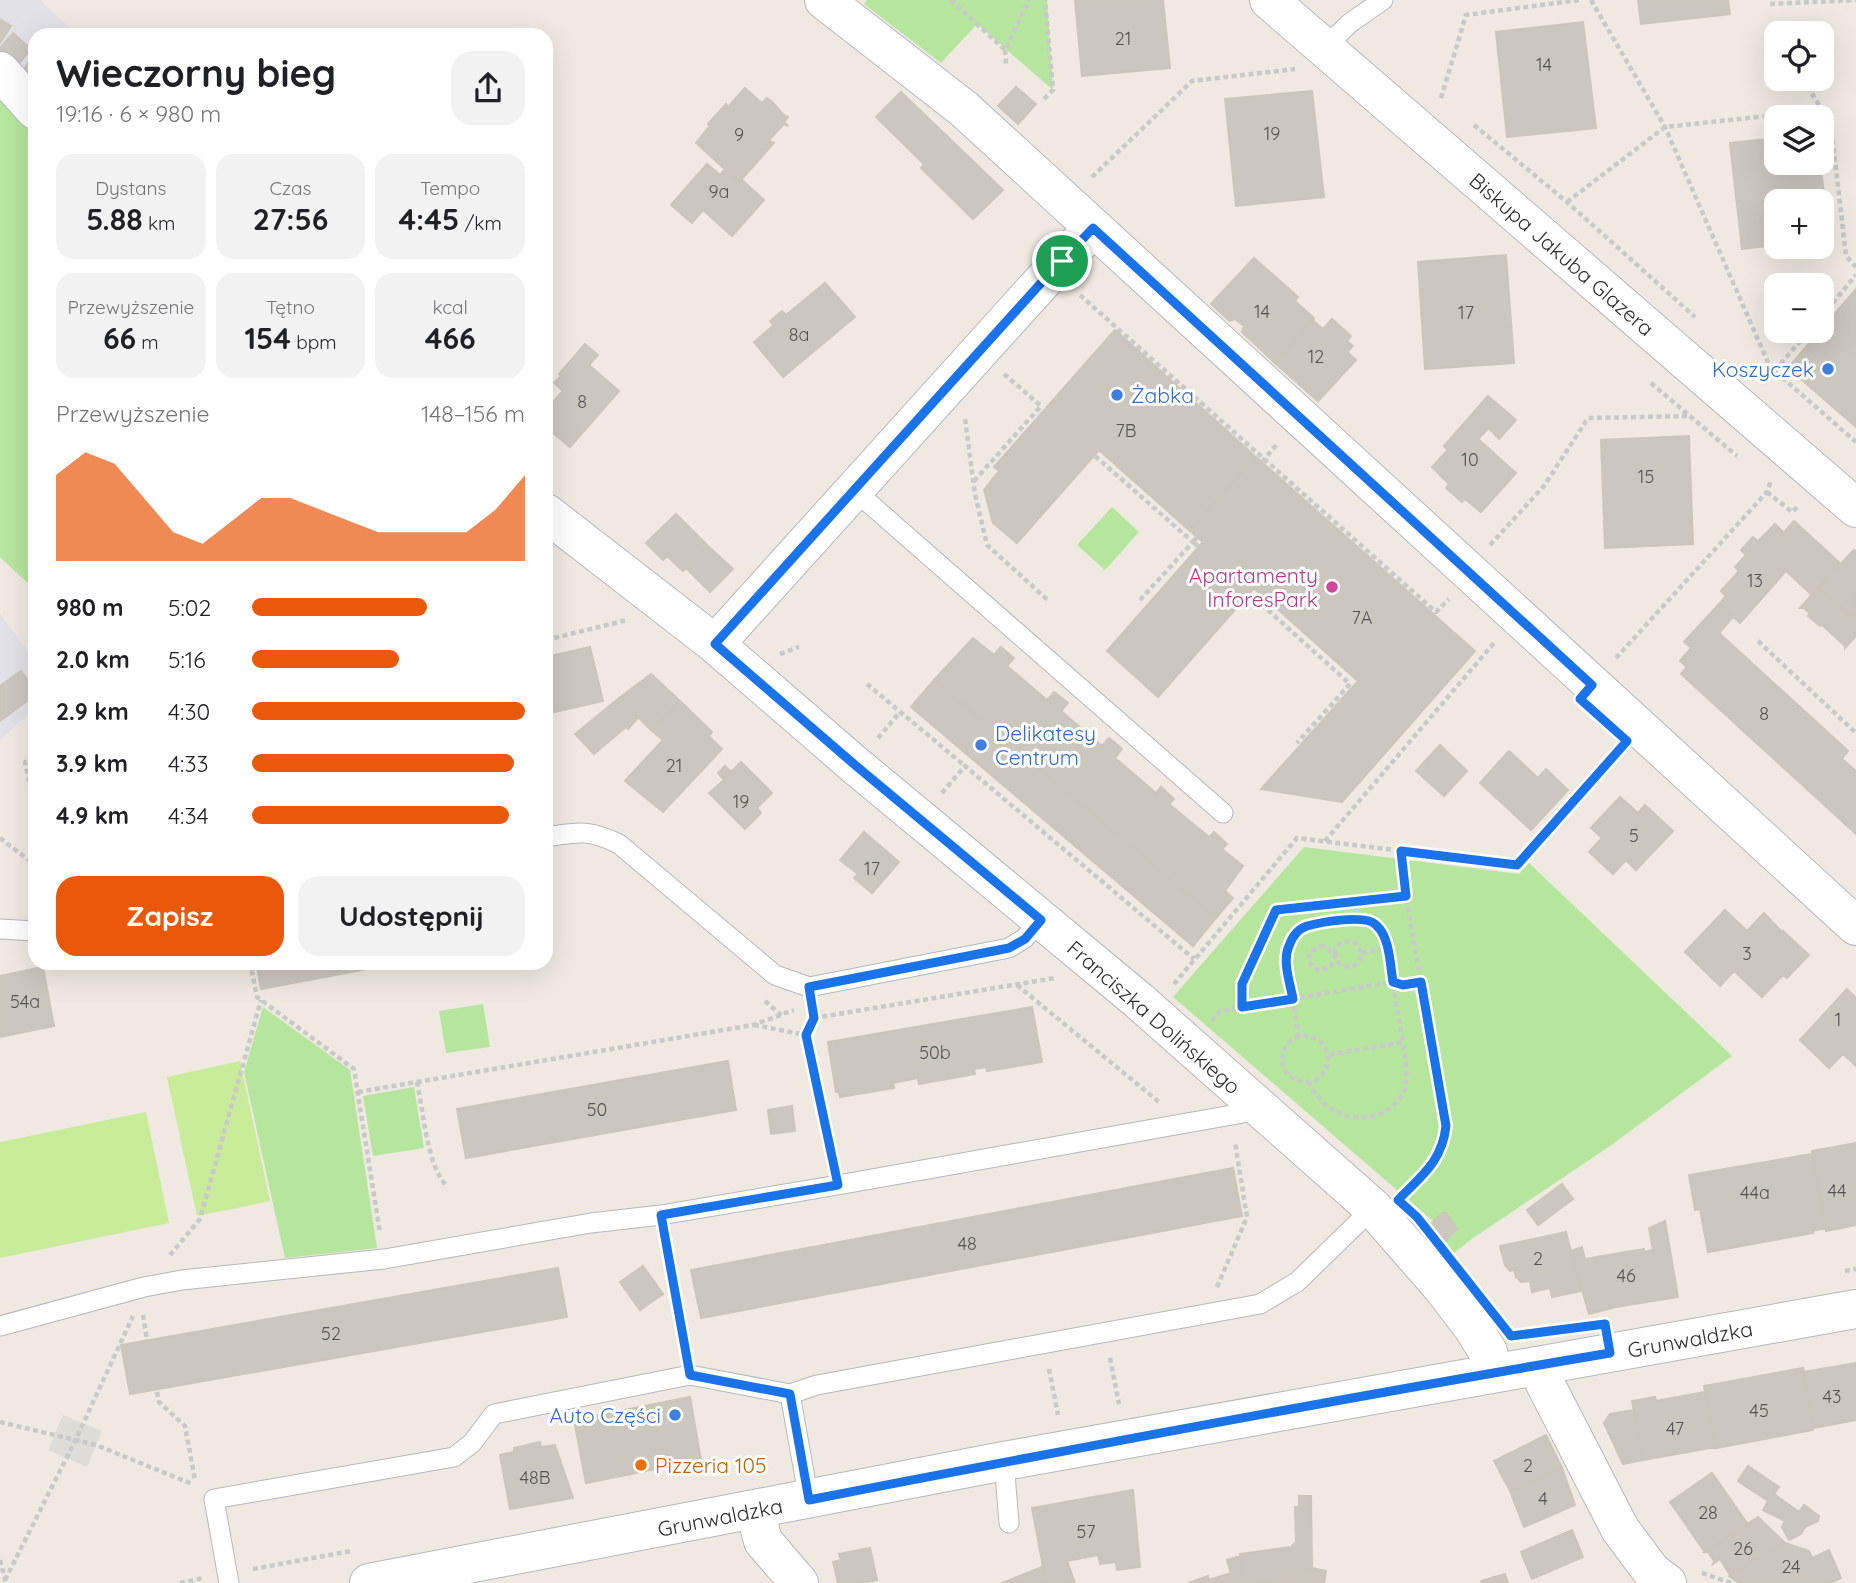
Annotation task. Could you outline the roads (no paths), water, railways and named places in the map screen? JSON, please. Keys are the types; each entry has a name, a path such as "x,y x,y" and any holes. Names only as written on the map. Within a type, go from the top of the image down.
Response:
{"street":[{"path":"824,0 964,109 1856,926"},
{"name":"Biskupa Jakuba Glazera","path":"1269,0 1313,58 1856,508"},
{"path":"0,71 28,102"},
{"path":"715,644 1093,228"},
{"name":"Franciszka Dolińskiego","path":"553,518 715,644 855,765 1138,1000 1260,1110 1385,1204 1474,1329 1488,1352 1493,1372"},
{"name":"Grunwaldzka","path":"369,1583 1004,1461 1856,1309"},
{"path":"1536,1366 1620,1528 1651,1579"},
{"path":"755,1510 763,1541 799,1583"}],"lane":[{"path":"1313,58 1350,23 1383,0"},
{"path":"854,490 1223,813"},
{"path":"553,836 576,832 598,834 619,844 775,975 809,987 1009,948 1025,939 1041,920"},
{"path":"0,929 28,930"},
{"path":"0,1326 144,1287 182,1280 384,1259 591,1223 661,1215 838,1185 1260,1110"},
{"path":"229,1583 214,1499 454,1457 472,1443 494,1413 690,1375 790,1394 817,1385 1260,1304 1297,1282 1385,1204"},
{"path":"790,1394 809,1500"},
{"path":"1004,1461 1009,1523"}],"place":[{"name":"Koszyczek","path":"1828,369"},
{"name":"Żabka","path":"1117,395"},
{"name":"Apartamenty InforesPark","path":"1332,587"},
{"name":"Delikatesy Centrum","path":"981,745"},
{"name":"Auto Części","path":"675,1415"},
{"name":"Pizzeria 105","path":"641,1465"}]}
